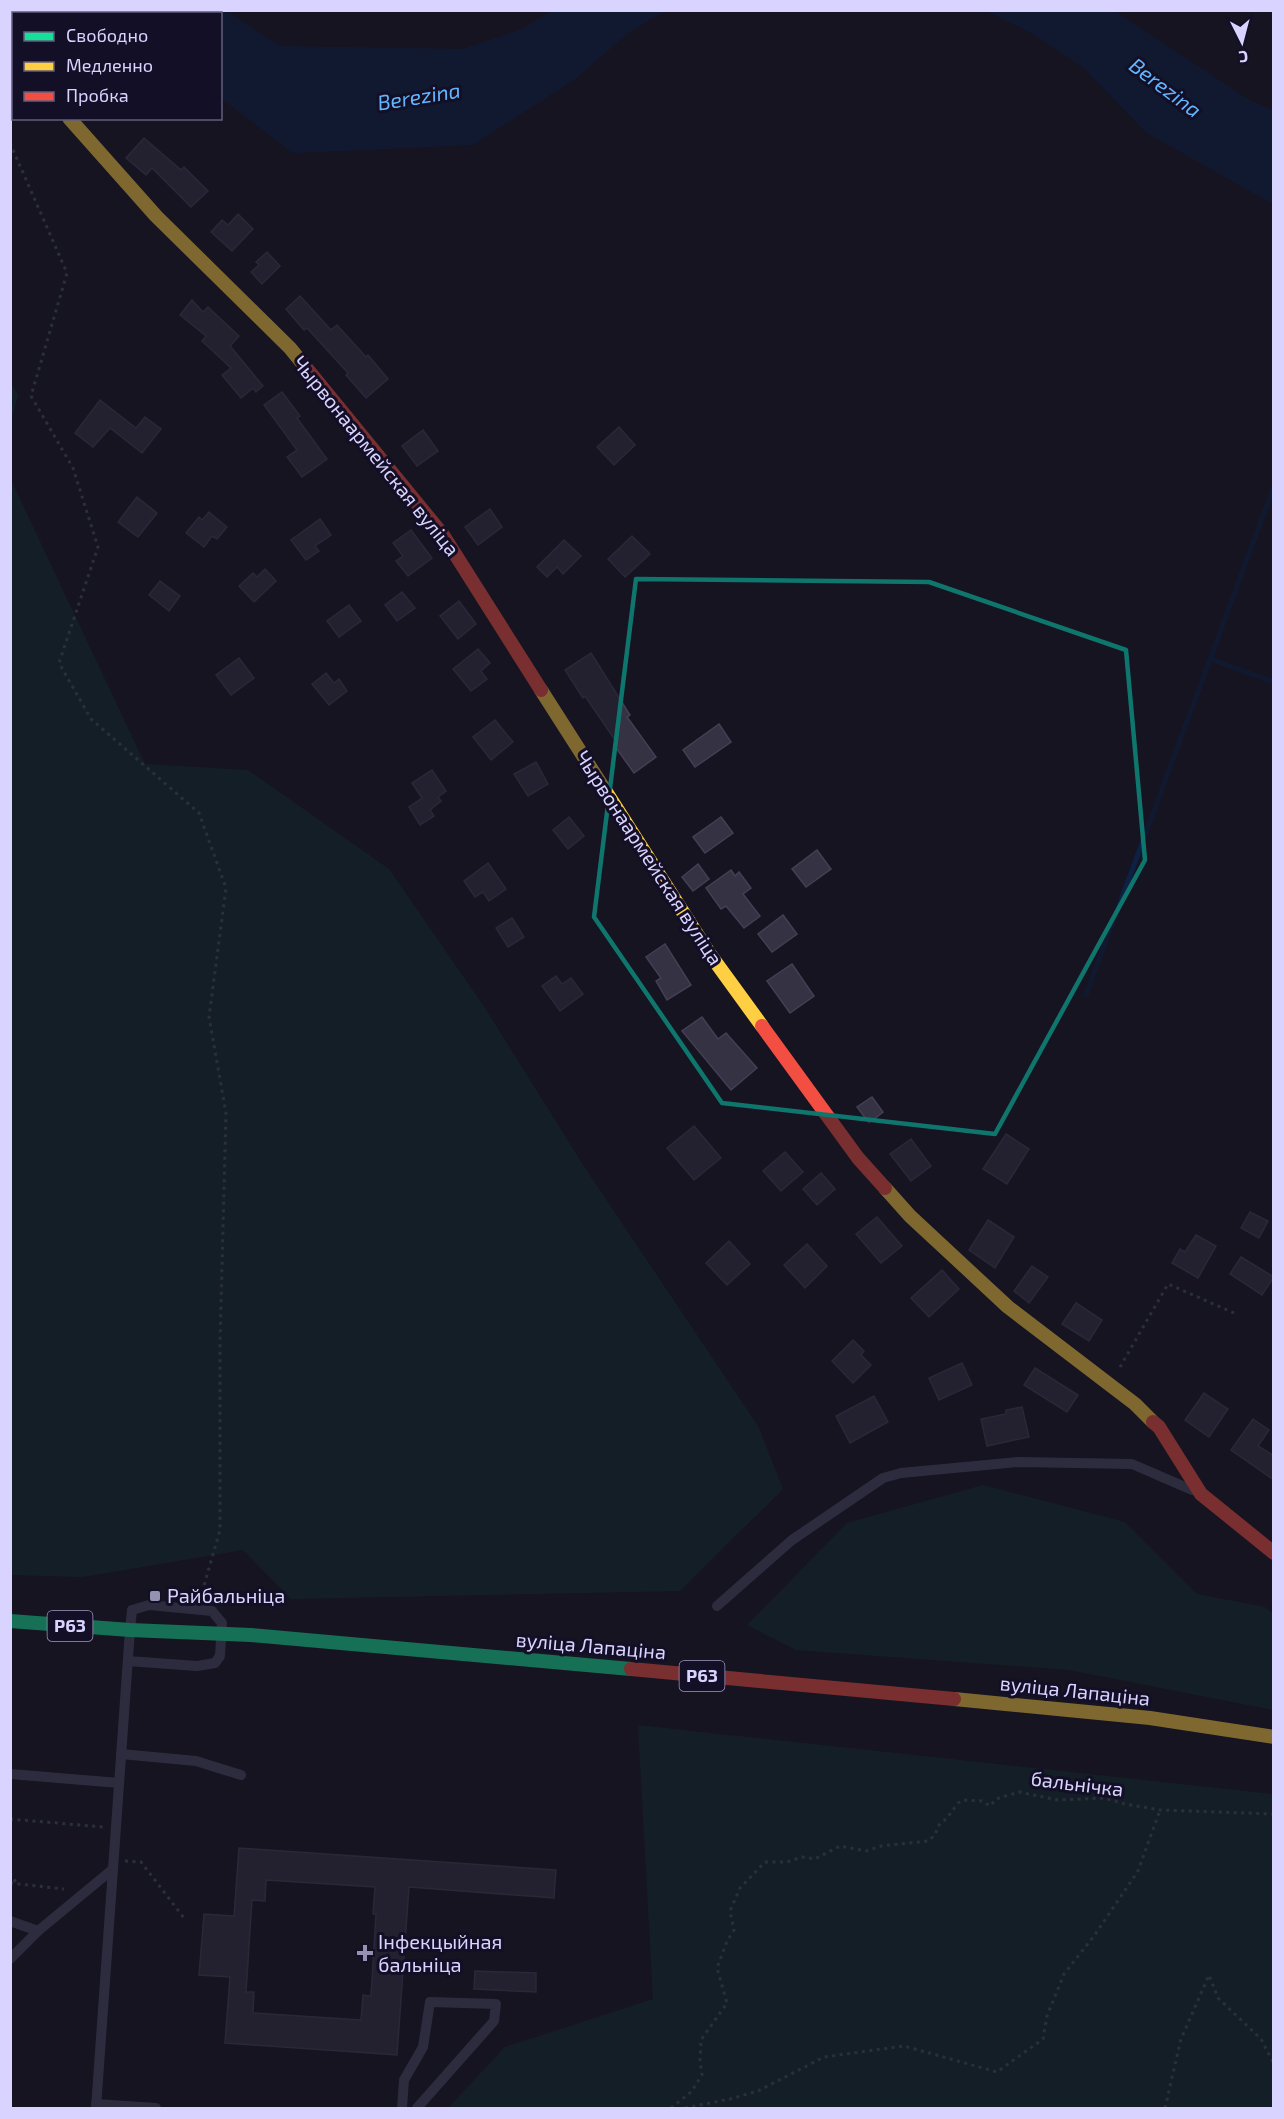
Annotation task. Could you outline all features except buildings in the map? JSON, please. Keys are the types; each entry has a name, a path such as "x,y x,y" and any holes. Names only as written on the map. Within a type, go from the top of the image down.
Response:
{"street":[{"name":"Чырвонаармейская вуліца","path":"71,120 156,216 290,348 443,535 709,953 858,1158 910,1216 1008,1307 1135,1404 1159,1427 1201,1494 1274,1553"},
{"name":"вуліца Лапаціна","path":"10,1621 221,1634 1037,1706 1150,1718 1274,1737"}],"lane":[{"path":"717,1606 792,1540 883,1478 901,1473 1019,1462 1132,1464 1201,1494"},
{"path":"128,1660 197,1666 215,1663 220,1656 222,1623 212,1611 148,1605 132,1610 130,1630 96,2106 156,2109"},
{"path":"121,1754 196,1761 241,1775"},
{"path":"10,1774 119,1783"},
{"path":"10,1959 38,1931 113,1865"},
{"path":"10,1922 38,1931"},
{"path":"402,2109 404,2080 423,2047 430,2002 496,2004 494,2021 417,2109"}],"path":[{"path":"10,143 67,273 31,396 73,468 98,547 59,663 91,719 199,813 226,888 209,1017 226,1113 220,1343 220,1530 197,1610"},
{"path":"1110,1384 1168,1284 1234,1313"},
{"name":"бальнічка","path":"671,2109 691,2092 702,2075 701,2040 727,2003 717,1968 734,1930 730,1911 740,1888 765,1862 787,1862 802,1857 815,1859 840,1846 866,1851 903,1842 928,1841 958,1803 964,1800 982,1801 990,1806 996,1799 1019,1792 1058,1800 1104,1798 1160,1810 1274,1814"},
{"path":"685,2109 758,2091 824,2057 904,2046 997,2072 1043,2039 1047,2016 1064,1974 1094,1936 1138,1871 1160,1810"},
{"path":"10,1819 105,1827 104,1837"},
{"path":"113,1865 141,1862 184,1918"},
{"path":"10,1873 17,1884"},
{"path":"10,1883 64,1889"},
{"path":"56,1897 72,1883"},
{"path":"1164,2109 1181,2039 1209,1975 1218,1998 1261,2039 1274,2064"}],"highlighted area":[{"path":"636,579 929,582 1126,650 1145,860 995,1134 722,1103 594,917"}],"green space":[{"path":"11,383 18,395 11,421"},
{"path":"11,480 145,764 248,770 389,869 485,1008 585,1168 758,1426 783,1489 680,1591 291,1599 243,1550 83,1577 11,1575"},
{"path":"983,1485 1125,1522 1197,1594 1265,1607 1273,1614 1273,1710 1069,1670 796,1650 747,1625 847,1523"},
{"path":"638,1725 1273,1794 1273,2108 448,2108 505,2047 653,1999"}],"water":[{"name":"Berezina","path":"227,11 279,46 463,49 520,30 552,11 665,11 629,32 575,79 473,145 293,153 222,99 222,12 106,12"},
{"name":"Berezina","path":"986,11 1115,11 1249,100 1273,110 1273,204 1147,133 1084,68 1028,31"}],"waterway":[{"path":"1086,995 1274,486"},
{"path":"1210,659 1274,682"}],"traffic: fast":[{"path":"10,1621 130,1630 251,1635 631,1669"}],"traffic: slow":[{"path":"71,120 156,216 290,348 303,364"},
{"path":"541,690 709,953 762,1026"},
{"path":"885,1188 910,1216 1008,1307 1135,1404 1153,1422"},
{"path":"954,1699 1150,1718 1274,1737"}],"traffic: jam":[{"path":"303,364 443,535 541,690"},
{"path":"762,1026 858,1158 885,1188"},
{"path":"1153,1422 1159,1427 1201,1494 1274,1553"},
{"path":"631,1669 954,1699"}],"place":[{"name":"Райбальніца","path":"155,1596"},
{"name":"Інфекцыйная бальніца","path":"365,1953"}]}
